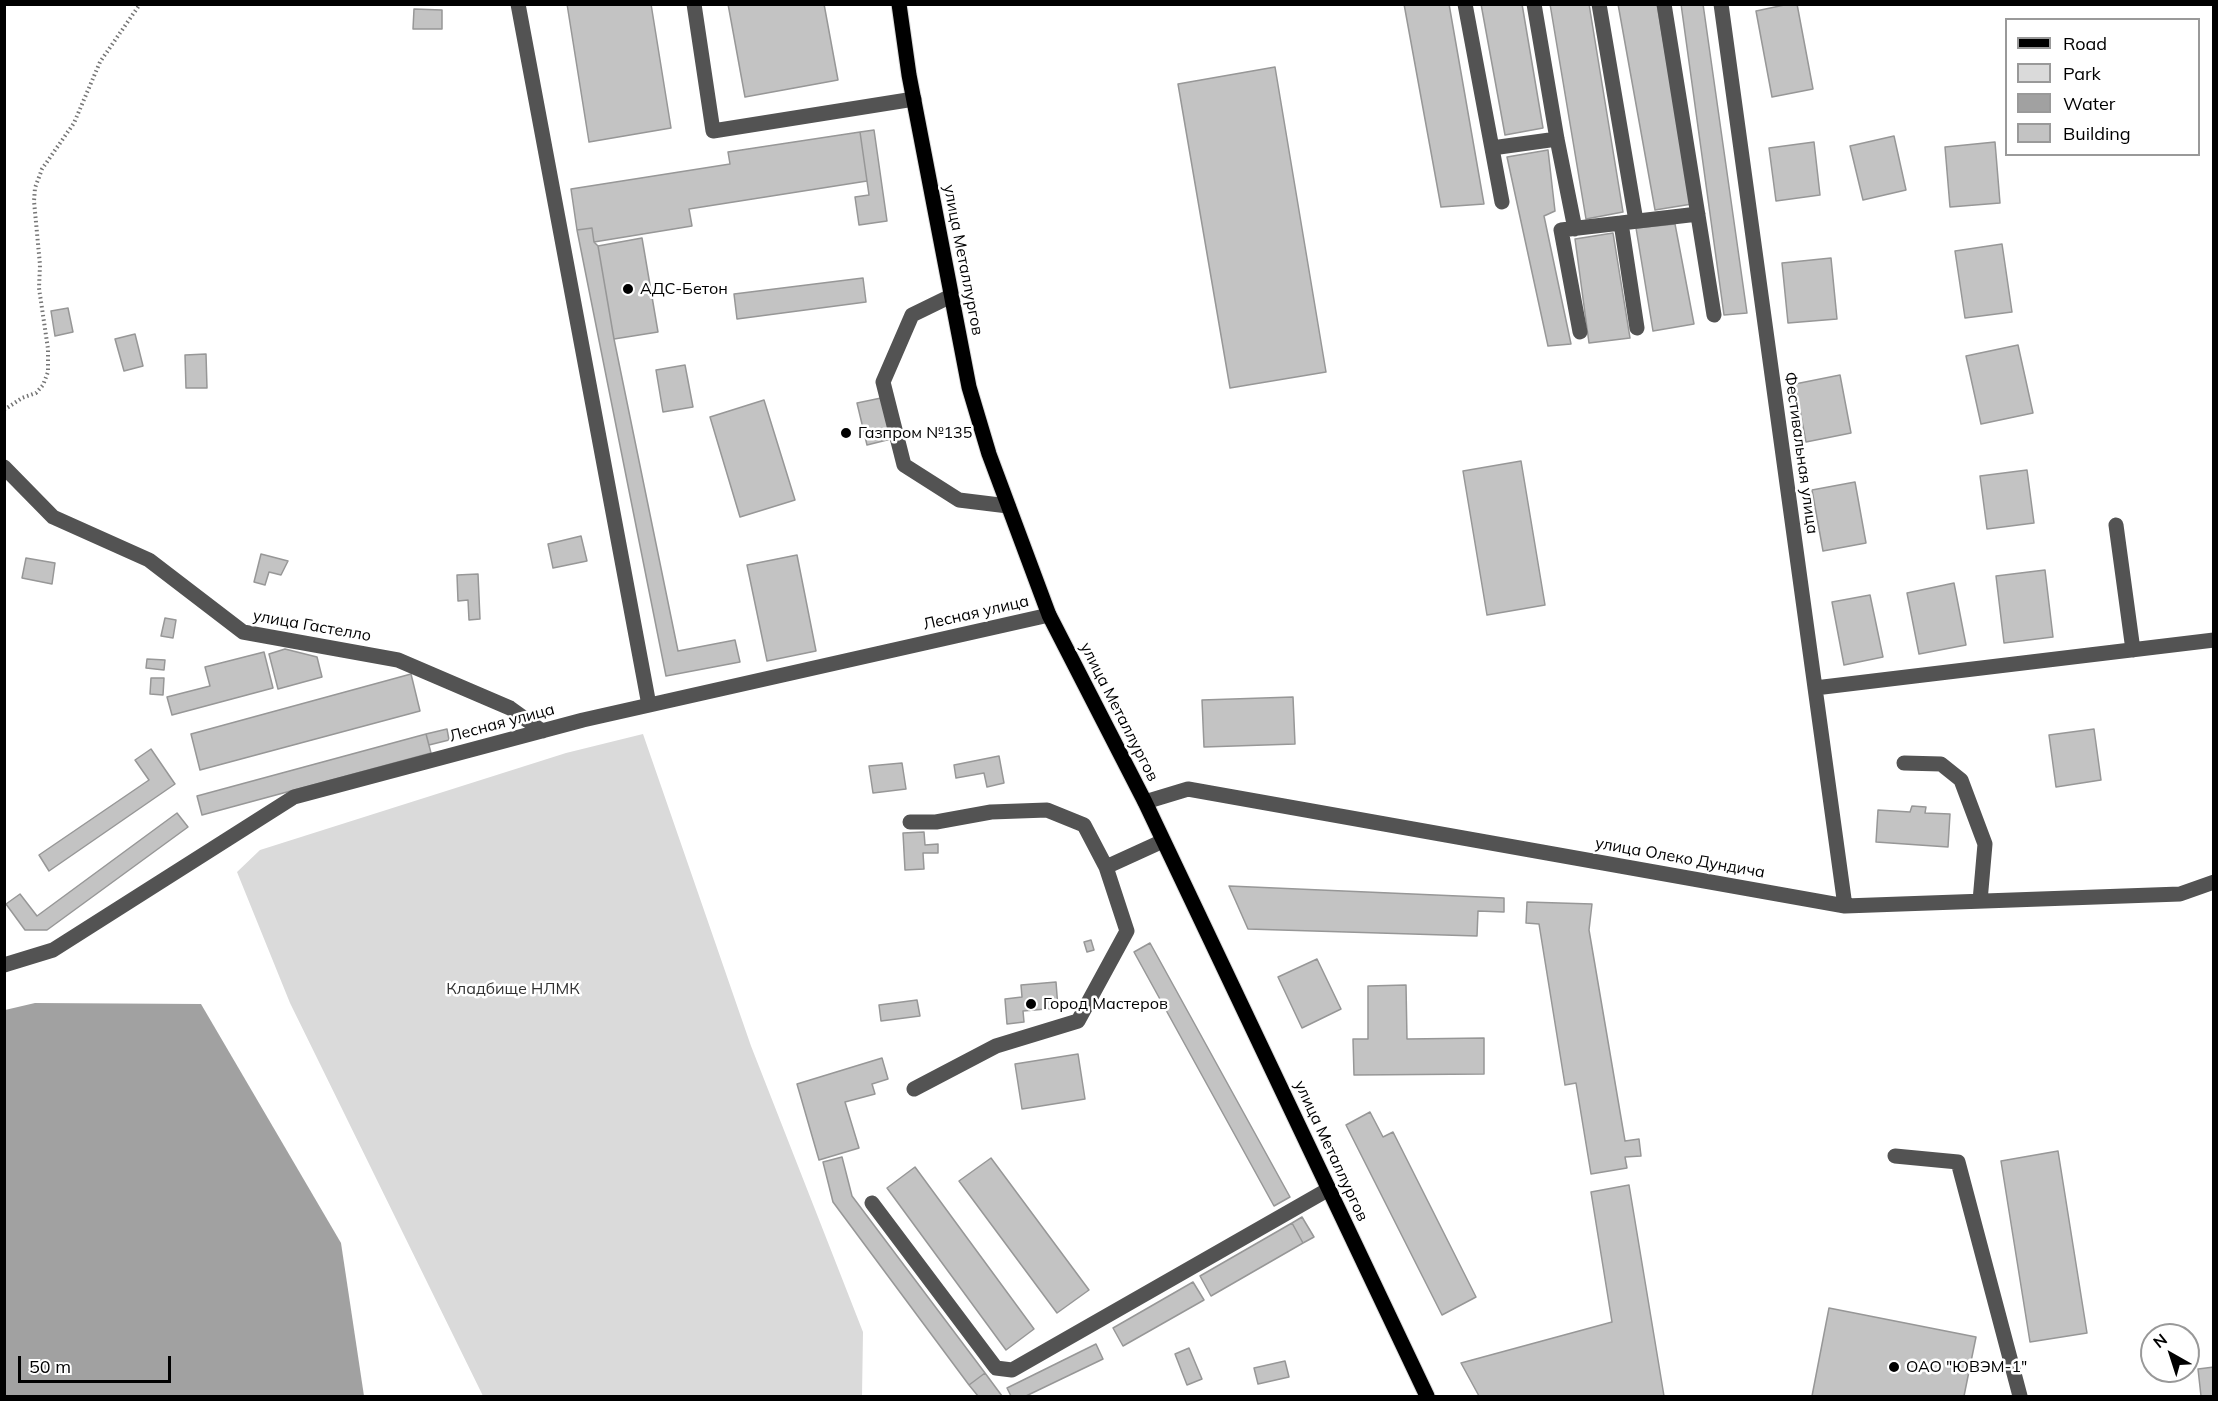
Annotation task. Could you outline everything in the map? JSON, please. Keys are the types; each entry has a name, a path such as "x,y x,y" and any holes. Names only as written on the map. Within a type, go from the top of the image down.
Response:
{"main road":[{"name":"улица Металлургов","path":"899,4 914,99 969,387 989,454 1049,615 1145,802 1427,1396"}],"street":[{"path":"518,4 648,705"},
{"path":"694,4 713,131 914,99"},
{"path":"1465,4 1502,202"},
{"path":"1534,4 1575,229"},
{"path":"1599,4 1628,222 1637,328"},
{"path":"1664,4 1714,315"},
{"name":"Фестивальная улица","path":"1721,4 1845,906"},
{"path":"1492,148 1557,139"},
{"path":"1580,332 1561,230 1698,214"},
{"path":"951,296 912,315 883,382 904,465 959,500 1008,506"},
{"name":"улица Гастелло","path":"4,467 53,517 149,560 243,632 398,660 510,708 542,731"},
{"path":"2116,525 2133,650"},
{"name":"Лесная улица","path":"4,965 53,950 294,797 648,705 1049,615"},
{"path":"1815,688 2214,640"},
{"path":"1904,763 1941,764 1961,780 1985,844 1980,901"},
{"name":"улица Олеко Дундича","path":"1145,802 1188,789 1845,906 2180,894 2214,882"},
{"path":"910,822 936,822 991,813 1047,810 1084,825 1106,867 1127,931 1078,1021 996,1046 914,1089"},
{"path":"1106,867 1163,841"},
{"path":"1895,1156 1958,1162 2020,1396"},
{"path":"872,1203 996,1368 1012,1370 1329,1189"}],"path":[{"path":"4,410 22,398 36,393 43,385 48,372 48,349 39,288 40,266 34,201 35,188 42,169 74,123 100,62 140,4"}],"green space":[{"name":"Кладбище НЛМК","path":"643,734 751,1046 863,1332 862,1396 483,1396 290,1003 237,872 260,850 566,753"}],"water":[{"path":"35,1003 201,1004 341,1243 364,1396 5,1396 5,1010"}],"building":[{"path":"567,4 651,4 671,128 589,142"},
{"path":"728,4 824,4 838,80 745,97"},
{"path":"1404,4 1449,4 1484,204 1441,207"},
{"path":"1481,4 1522,4 1543,128 1505,135"},
{"path":"1550,4 1589,4 1623,212 1586,219"},
{"path":"1618,4 1657,4 1692,204 1655,210"},
{"path":"1681,4 1703,4 1747,313 1724,315"},
{"path":"1797,4 1813,89 1772,97 1756,11"},
{"path":"414,9 442,10 442,29 413,29"},
{"path":"1275,67 1326,372 1230,388 1178,84"},
{"path":"874,130 887,221 859,225 855,197 869,195 860,132"},
{"path":"860,132 867,181 689,209 692,226 594,242 592,228 577,230 571,189 730,164 728,152"},
{"path":"1894,136 1906,190 1863,200 1850,146"},
{"path":"1814,142 1820,195 1776,201 1769,148"},
{"path":"1995,142 2000,203 1950,207 1945,147"},
{"path":"1548,150 1555,211 1544,216 1571,344 1548,346 1507,157"},
{"path":"1675,224 1694,324 1653,331 1636,228"},
{"path":"592,228 594,242 598,246 614,339 678,651 735,640 740,662 666,676 577,230"},
{"path":"1613,233 1630,338 1589,343 1575,239"},
{"name":"АДС-Бетон","path":"642,238 658,332 614,339 598,246"},
{"path":"2002,244 2012,312 1965,318 1955,251"},
{"path":"1831,258 1837,319 1788,323 1782,263"},
{"path":"863,278 866,302 737,319 734,294"},
{"path":"68,308 73,332 55,336 51,311"},
{"path":"135,334 143,366 124,371 115,339"},
{"path":"2018,345 2033,413 1981,424 1966,356"},
{"path":"206,354 207,388 186,388 185,355"},
{"path":"685,365 693,407 663,412 656,370"},
{"path":"1840,375 1851,433 1806,442 1795,384"},
{"path":"881,398 891,439 867,445 857,403"},
{"path":"764,400 795,500 740,517 710,417"},
{"path":"1521,461 1545,605 1487,615 1463,471"},
{"path":"2027,470 2034,523 1987,529 1980,476"},
{"path":"1855,482 1866,543 1823,551 1812,490"},
{"path":"581,536 587,561 553,568 548,544"},
{"path":"261,554 288,561 281,575 269,572 265,585 254,582"},
{"path":"797,555 816,651 767,661 747,565"},
{"path":"26,558 55,563 52,584 22,578"},
{"path":"2045,570 2053,637 2004,643 1996,576"},
{"path":"478,574 480,619 469,620 468,600 458,601 457,575"},
{"path":"1954,583 1966,645 1919,654 1907,593"},
{"path":"1870,595 1883,657 1844,665 1832,602"},
{"path":"165,618 176,620 173,638 161,636"},
{"path":"285,649 317,657 322,677 278,689 269,654"},
{"path":"264,652 273,688 172,715 167,697 210,686 205,667"},
{"path":"147,659 165,660 164,670 146,668"},
{"path":"411,674 420,711 200,770 191,734"},
{"path":"151,678 164,678 163,695 150,694"},
{"path":"1293,697 1295,744 1204,747 1202,700"},
{"path":"447,729 449,740 429,745 426,734"},
{"path":"2094,729 2101,780 2056,787 2049,735"},
{"path":"426,734 431,753 202,815 197,796"},
{"path":"151,749 175,784 49,871 39,855 149,780 135,760"},
{"path":"999,756 1004,783 987,787 984,773 956,778 954,765"},
{"path":"902,763 906,789 873,793 869,766"},
{"path":"1912,806 1926,807 1925,813 1950,814 1948,847 1876,842 1878,810 1910,812"},
{"path":"177,813 188,827 47,930 25,930 6,904 20,894 37,916"},
{"path":"924,832 925,845 938,844 938,853 923,853 924,869 905,870 903,833"},
{"path":"1229,886 1504,898 1504,912 1478,911 1477,936 1248,929"},
{"path":"1527,902 1592,904 1589,930 1625,1141 1639,1139 1641,1156 1625,1157 1627,1168 1591,1174 1576,1083 1565,1085 1539,924 1526,923"},
{"path":"1091,940 1094,950 1087,952 1084,942"},
{"path":"1150,943 1290,1197 1274,1206 1134,952"},
{"path":"1317,959 1341,1009 1302,1028 1278,977"},
{"name":"Город Мастеров","path":"1056,982 1058,1008 1023,1011 1024,1022 1007,1024 1005,999 1022,997 1021,985"},
{"path":"1406,985 1407,1039 1484,1038 1484,1074 1354,1075 1353,1039 1368,1039 1368,986"},
{"path":"917,1000 920,1016 881,1021 879,1005"},
{"path":"1078,1054 1085,1099 1022,1109 1015,1064"},
{"path":"882,1058 888,1079 872,1084 875,1094 845,1102 859,1148 819,1160 797,1084"},
{"path":"1370,1112 1383,1137 1393,1132 1476,1297 1442,1315 1346,1125"},
{"path":"2058,1151 2087,1333 2030,1342 2001,1161"},
{"path":"842,1157 852,1196 985,1373 969,1385 833,1202 823,1162"},
{"path":"991,1158 1089,1290 1057,1313 959,1181"},
{"path":"915,1167 1034,1329 1006,1350 887,1188"},
{"path":"1629,1185 1664,1396 1479,1396 1461,1363 1612,1322 1591,1192"},
{"path":"1302,1217 1314,1237 1303,1243 1292,1223"},
{"path":"1292,1223 1303,1243 1211,1296 1200,1276"},
{"path":"1193,1282 1204,1300 1123,1346 1113,1328"},
{"name":"ОАО \"ЮВЭМ-1\"","path":"1829,1308 1976,1337 1964,1396 1812,1396"},
{"path":"1096,1344 1103,1359 1026,1396 1011,1396 1007,1388"},
{"path":"1189,1348 1202,1379 1187,1385 1175,1354"},
{"path":"1285,1361 1289,1377 1258,1384 1254,1368"},
{"path":"2214,1367 2214,1396 2201,1396 2200,1369"},
{"path":"985,1373 1002,1396 978,1396 969,1385"}],"place":[{"name":"АДС-Бетон","path":"628,289"},
{"name":"Газпром №135","path":"846,433"},
{"name":"Город Мастеров","path":"1031,1004"},
{"name":"ОАО \"ЮВЭМ-1\"","path":"1894,1367"}]}
